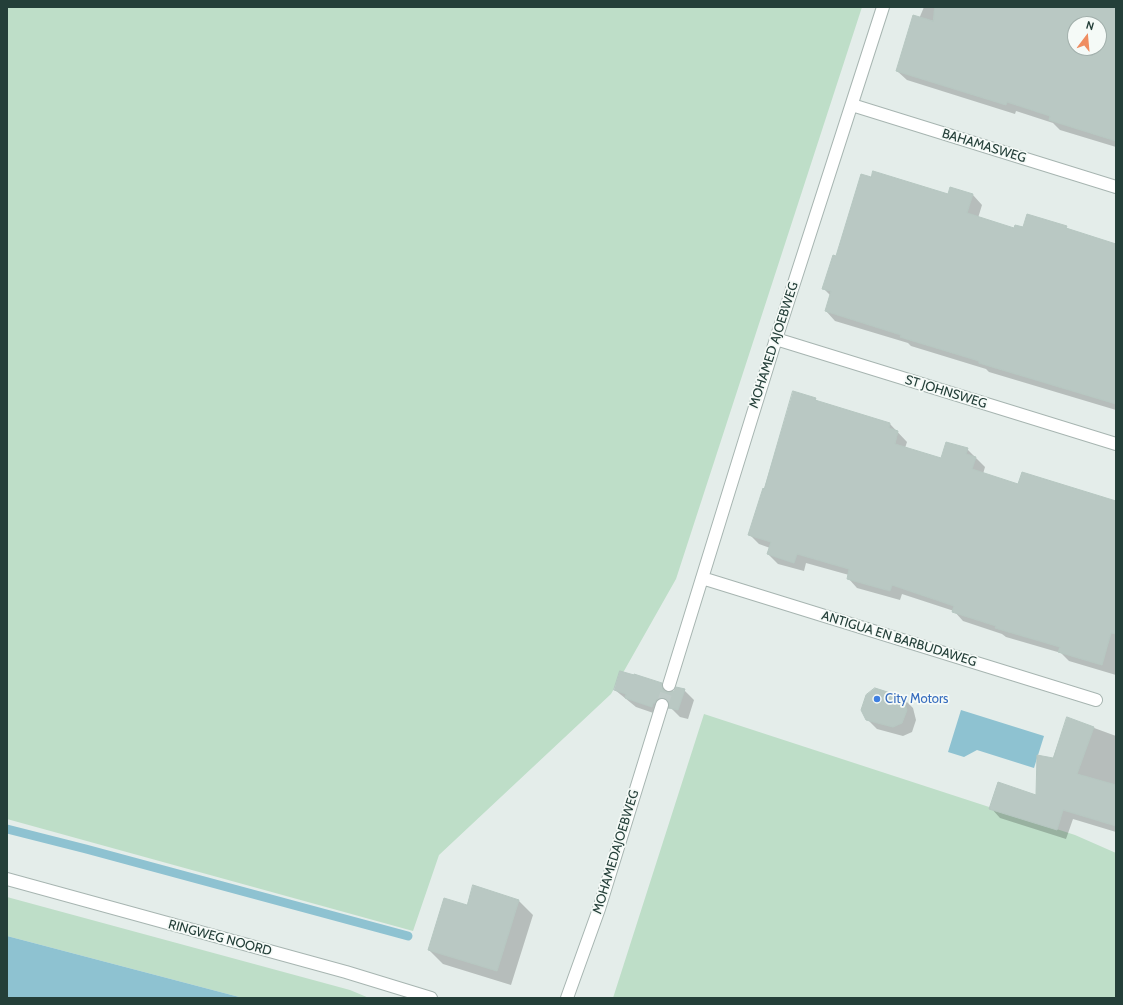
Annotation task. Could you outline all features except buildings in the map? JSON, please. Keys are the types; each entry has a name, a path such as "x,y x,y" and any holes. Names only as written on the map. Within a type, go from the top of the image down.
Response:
{"street":[{"name":"MOHAMED AJOEBWEG","path":"669,685 776,339 883,7"},
{"name":"BAHAMASWEG","path":"852,105 1116,187"},
{"name":"ST JOHNSWEG","path":"776,339 1116,444"},
{"name":"ANTIGUA EN BARBUDAWEG","path":"702,578 1096,700"},
{"name":"MOHAMEDAJOEBWEG","path":"567,998 599,909 662,705"},
{"name":"RINGWEG NOORD","path":"7,879 338,970 413,995 431,998"}],"green space":[{"path":"7,7 862,7 676,579 611,694 439,855 413,931 7,819"},
{"path":"704,714 1075,835 1116,853 1116,998 613,998"},
{"path":"7,897 350,990 369,998 243,998 7,936"}],"water":[{"path":"961,710 1044,736 1034,768 977,750 964,757 948,752"},
{"path":"7,936 243,998 7,998"}],"waterway":[{"path":"7,829 408,936"}],"tunnel":[{"path":"662,705 669,685"}],"place":[{"name":"City Motors","path":"877,699"}]}
